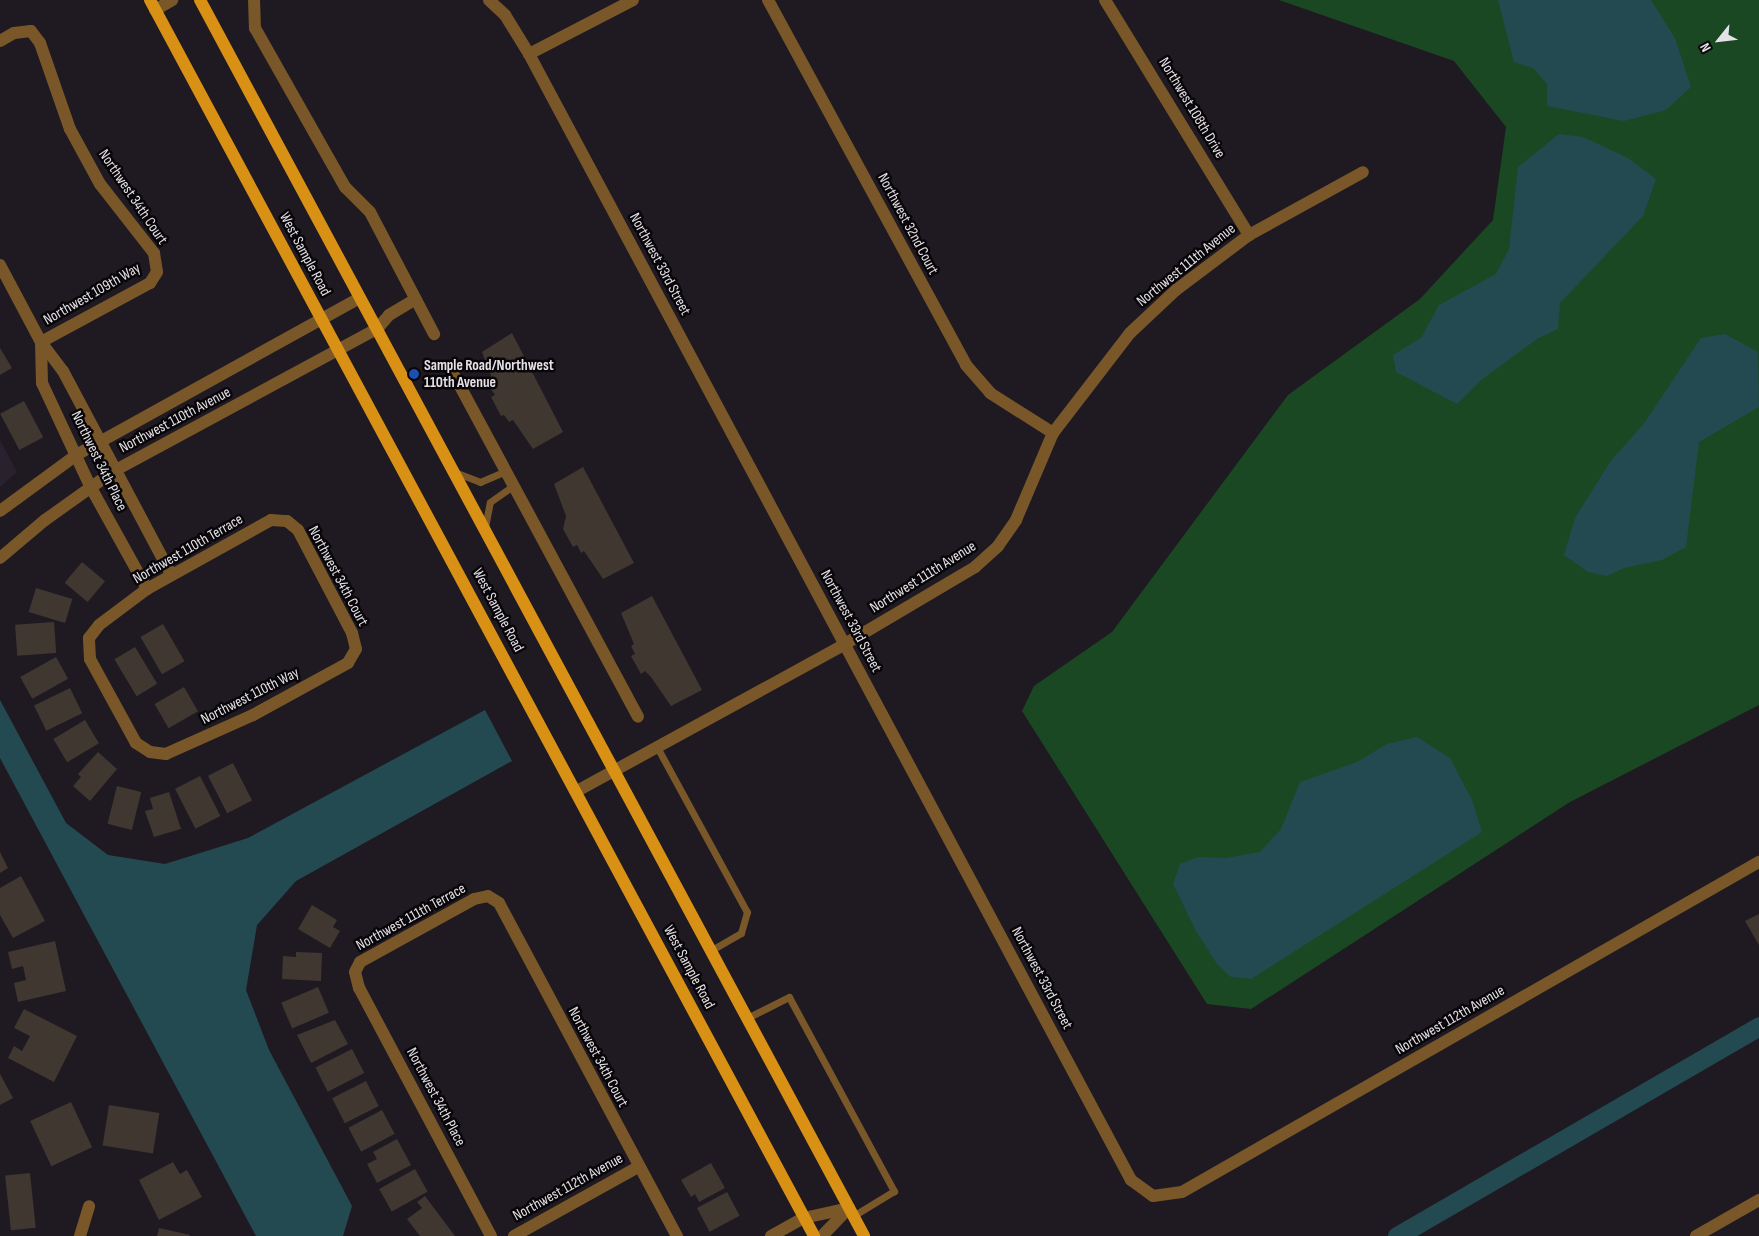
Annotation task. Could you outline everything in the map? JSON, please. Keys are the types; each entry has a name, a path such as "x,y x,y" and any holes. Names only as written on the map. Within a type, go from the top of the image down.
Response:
{"main road":[{"name":"West Sample Road","path":"200,0 864,1236"},
{"name":"West Sample Road","path":"153,5 577,791 814,1236"}],"street":[{"path":"153,5 172,0"},
{"path":"254,0 255,28 345,186 370,212 434,334"},
{"path":"489,0 504,15 529,54 632,0"},
{"name":"Northwest 32nd Court","path":"768,0 966,365 990,393 1053,433"},
{"name":"Northwest 108th Drive","path":"1105,0 1249,235"},
{"name":"Northwest 34th Court","path":"0,41 14,33 31,31 40,44 70,129 100,184 154,253 157,272"},
{"name":"Northwest 33rd Street","path":"529,54 1131,1180 1153,1196"},
{"name":"Northwest 111th Avenue","path":"577,791 845,644 975,567 998,546 1016,520 1053,433 1130,333 1176,290 1249,235 1363,172"},
{"name":"Northwest 34th Place","path":"0,264 41,342 63,371 101,441 114,471 171,574"},
{"name":"Northwest 109th Way","path":"41,342 150,283 157,272"},
{"name":"Northwest 110th Avenue","path":"0,511 78,454 360,298"},
{"name":"Northwest 110th Avenue","path":"0,558 90,486 114,471 339,351 377,329 389,315 416,299"},
{"name":"Northwest 34th Place","path":"41,342 42,384 78,454 90,486 147,589"},
{"path":"454,375 638,717"},
{"name":"Northwest 110th Terrace","path":"150,752 136,743 90,659 89,638 99,625 147,589 171,574 271,520 287,521"},
{"name":"Northwest 34th Court","path":"287,521 298,530 352,633 356,648"},
{"name":"Northwest 110th Way","path":"150,752 166,754 253,716 348,663 356,648"},
{"name":"Northwest 112th Avenue","path":"1153,1196 1182,1192 1759,862"},
{"name":"Northwest 34th Court","path":"488,896 499,903 638,1167 677,1236"},
{"name":"Northwest 111th Terrace","path":"355,972 360,962 474,899 488,896"},
{"name":"Northwest 34th Place","path":"355,972 359,988 491,1236"},
{"name":"Northwest 112th Avenue","path":"514,1236 638,1167"},
{"path":"1696,1236 1759,1200"},
{"path":"80,1236 89,1206"},
{"path":"770,1236 804,1218 851,1212"},
{"path":"822,1236 851,1212"}],"lane":[{"path":"454,471 470,482 480,482 506,472"},
{"path":"485,529 490,502 514,485"},
{"path":"657,747 747,912 741,933 711,950"},
{"path":"747,1018 788,997 894,1191 851,1212"}],"shaded area":[{"path":"0,440 17,472 0,487"}],"green space":[{"path":"1279,0 1759,0 1759,705 1570,802 1251,1009 1207,1004 1022,711 1034,686 1112,632 1288,395 1420,299 1493,220 1506,127 1454,61"}],"water":[{"path":"1498,0 1651,0 1675,38 1691,87 1666,110 1624,121 1547,106 1547,84 1533,68 1514,62"},
{"path":"1559,134 1583,137 1628,158 1656,179 1643,216 1560,303 1558,329 1537,339 1481,380 1457,404 1396,372 1393,355 1421,338 1439,305 1496,274 1509,249 1518,167"},
{"path":"1725,334 1758,352 1759,407 1699,442 1686,547 1662,560 1624,568 1607,576 1588,572 1564,555 1575,518 1610,462 1645,422 1701,338"},
{"path":"0,700 66,823 108,855 165,864 248,838 485,710 512,761 296,881 257,925 246,990 269,1050 352,1206 343,1236 256,1236 0,758"},
{"path":"1417,737 1450,758 1472,800 1482,832 1251,979 1231,977 1217,964 1196,931 1173,884 1180,864 1198,857 1226,858 1260,852 1281,829 1300,782 1357,762 1387,744"}],"building":[{"path":"512,333 563,432 533,449 513,420 509,422 504,415 501,416 491,397 495,395 491,389 495,386 482,352"},
{"path":"0,348 12,368 0,375"},
{"path":"24,401 43,437 19,450 0,414"},
{"path":"583,467 634,563 603,579 584,551 581,553 577,545 573,547 563,529 566,516 554,484"},
{"path":"82,562 105,581 88,602 65,583"},
{"path":"36,588 72,599 65,623 29,612"},
{"path":"652,596 702,690 671,706 651,677 645,671 641,674 631,656 635,654 631,646 634,644 621,613"},
{"path":"54,622 56,653 17,656 15,625"},
{"path":"163,624 184,661 162,674 140,637"},
{"path":"135,647 157,684 137,696 114,659"},
{"path":"56,657 68,679 32,699 20,677"},
{"path":"184,687 198,711 169,728 155,704"},
{"path":"70,688 82,713 46,731 34,706"},
{"path":"85,720 99,743 67,762 53,739"},
{"path":"98,752 117,769 90,801 73,786 81,777 78,774"},
{"path":"233,763 252,800 227,813 208,776"},
{"path":"200,776 220,816 195,829 175,789"},
{"path":"117,786 141,792 132,830 108,824"},
{"path":"169,792 181,829 154,837 145,811 153,809 150,798"},
{"path":"0,852 8,868 0,873"},
{"path":"21,876 45,921 13,938 0,915 0,888"},
{"path":"312,905 337,920 333,927 340,931 330,948 298,929"},
{"path":"1759,914 1759,945 1745,921"},
{"path":"55,941 66,991 18,1002 14,983 26,980 23,966 12,969 8,952"},
{"path":"296,952 322,953 321,981 282,979 283,956 296,957"},
{"path":"318,987 329,1013 292,1028 281,1003"},
{"path":"24,1009 77,1036 54,1082 8,1058 14,1046 22,1051 30,1036 14,1028"},
{"path":"335,1020 348,1044 311,1063 297,1035"},
{"path":"352,1049 364,1073 328,1092 315,1068"},
{"path":"0,1074 13,1098 0,1105"},
{"path":"366,1081 379,1106 345,1123 332,1098"},
{"path":"71,1102 92,1147 51,1166 30,1121"},
{"path":"109,1105 159,1113 153,1153 103,1145"},
{"path":"382,1110 395,1134 361,1152 348,1128"},
{"path":"397,1139 411,1165 377,1183 367,1164 377,1159 373,1152"},
{"path":"173,1162 180,1174 187,1170 202,1197 159,1220 139,1180"},
{"path":"711,1163 725,1188 699,1202 695,1194 691,1197 681,1180"},
{"path":"415,1169 428,1192 392,1212 379,1189"},
{"path":"30,1173 36,1228 11,1230 5,1176"},
{"path":"727,1192 740,1216 710,1232 697,1208"},
{"path":"425,1196 455,1236 420,1236 407,1219 422,1208 417,1202"},
{"path":"159,1228 190,1235 157,1236"}],"waterway":[{"path":"1397,1236 1759,1026"}],"place":[{"name":"Sample Road/Northwest 110th Avenue","path":"414,374"}]}
